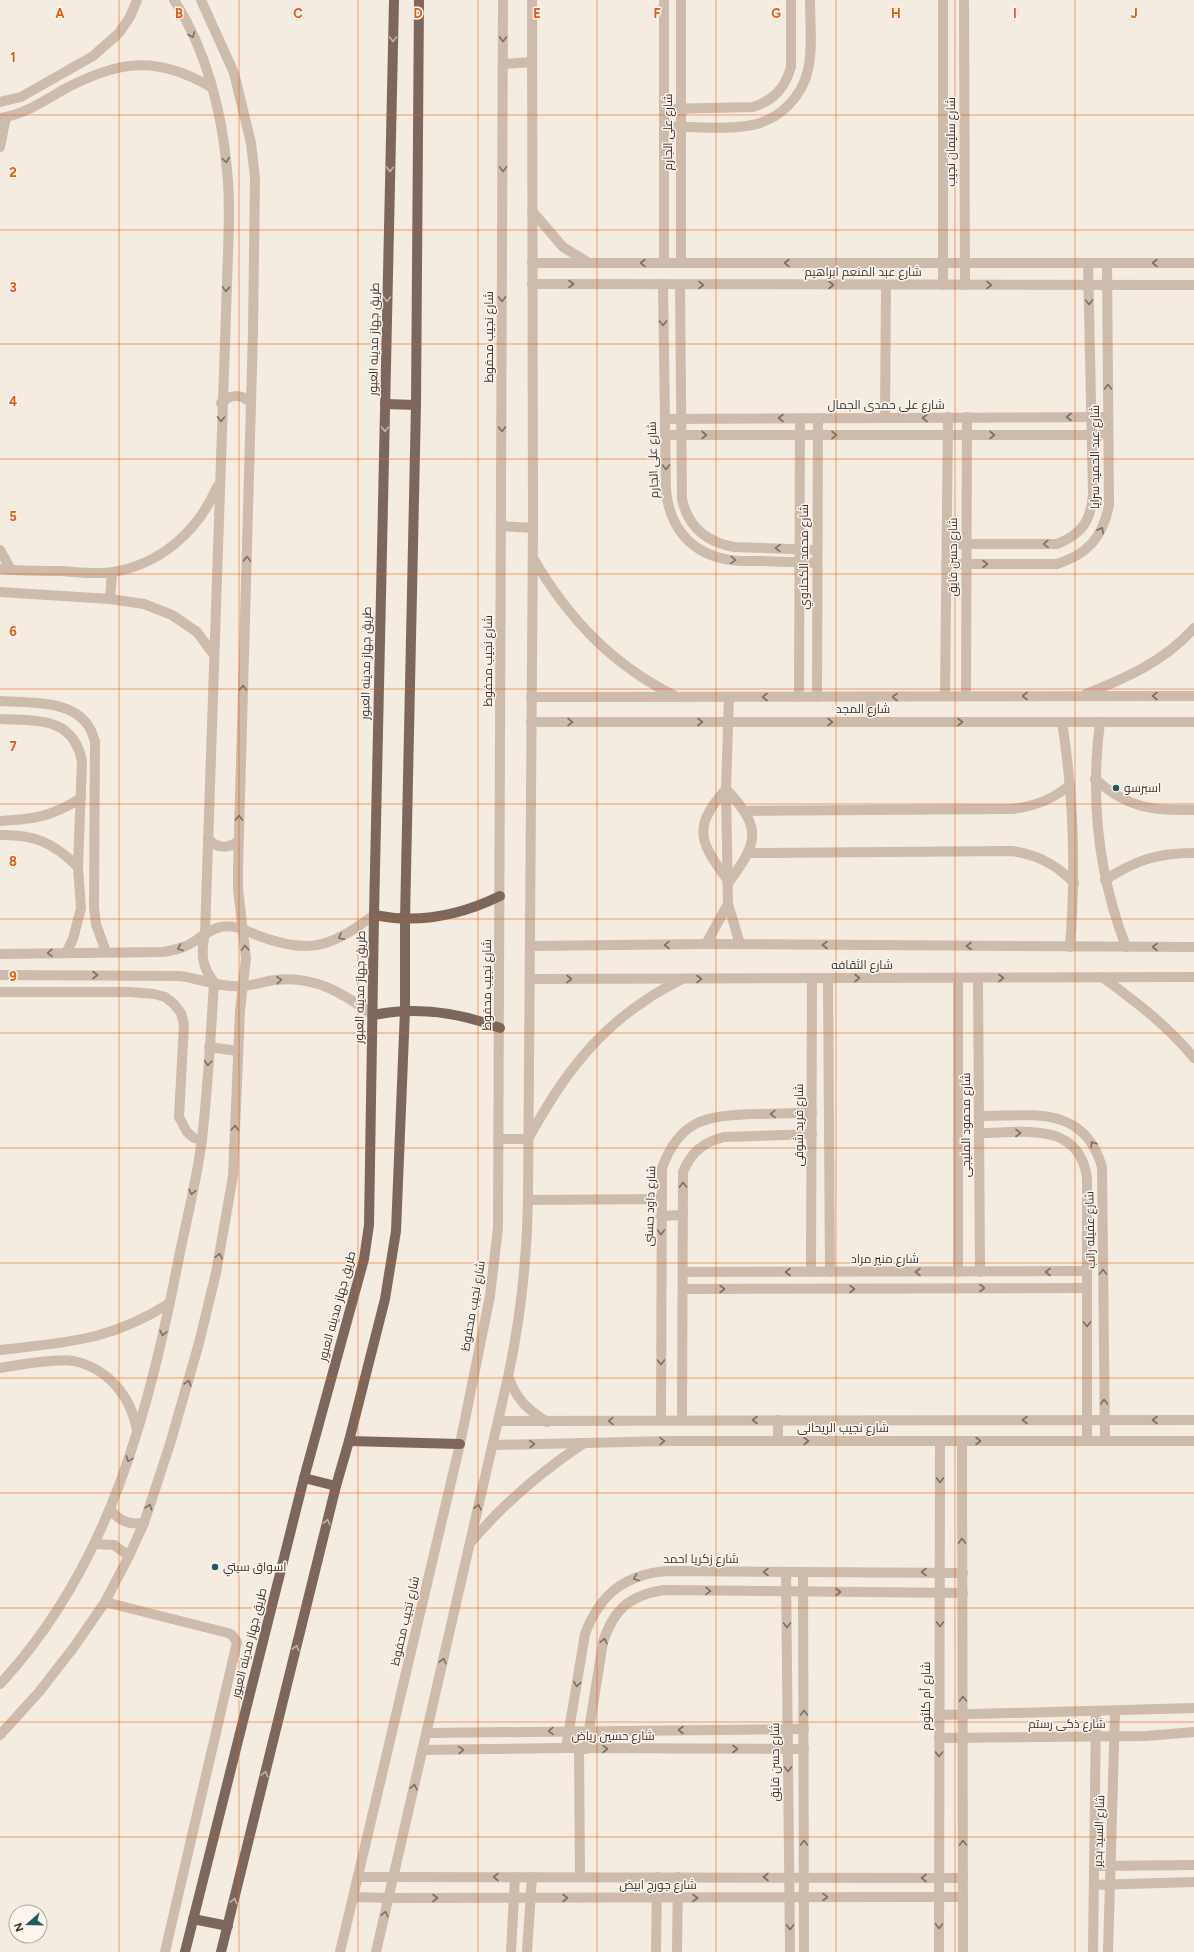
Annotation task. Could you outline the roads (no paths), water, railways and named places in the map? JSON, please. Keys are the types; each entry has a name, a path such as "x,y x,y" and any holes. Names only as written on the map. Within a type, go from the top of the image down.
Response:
{"main road":[{"name":"طريق جهاز مدينه العبور","path":"185,1952 304,1478 364,1259 369,1225 374,915 394,0"},
{"path":"221,1952 336,1486 386,1299 396,1231 405,1010 405,919 416,405 419,0"},
{"path":"385,404 416,405"},
{"path":"374,915 405,919 430,918 462,912 500,896"},
{"path":"373,1015 405,1010 439,1011 460,1015 500,1028"},
{"path":"349,1442 460,1444"},
{"path":"304,1478 336,1486"},
{"path":"194,1919 228,1926"}],"street":[{"path":"0,102 21,97 93,56 119,33 130,17 137,0"},
{"path":"0,1684 31,1647 76,1580 95,1544 110,1509 138,1434 170,1303 202,1140 214,982 207,974 203,963 202,952 205,933 220,482 221,403 228,225 227,170 219,117 205,64 183,14 174,0"},
{"path":"0,1735 39,1692 74,1647 105,1602 130,1556 144,1523 170,1444 199,1343 216,1273 233,1176 238,1051 242,986 246,958 238,890 238,841 255,250 255,178 252,150 244,110 234,73 201,0"},
{"name":"شارع نجيب محفوظ","path":"340,1952 359,1877 460,1444 490,1296 498,1228 503,0"},
{"path":"376,1952 518,1334 524,1289 528,1200 532,697 532,0"},
{"name":"شارع على الجارم","path":"664,0 664,263"},
{"name":"شارع على الجارم","path":"681,0 681,263"},
{"path":"664,109 753,107 766,102 777,95 788,77 791,67 791,0"},
{"path":"664,126 753,125 769,120 787,107 794,100 803,86 808,70 810,0"},
{"name":"شارع سليمان نجيب","path":"943,0 943,285"},
{"name":"شارع سليمان نجيب","path":"964,0 965,285"},
{"path":"503,64 532,62"},
{"path":"0,147 3,118 48,99 101,72 133,65 149,65 176,70 197,78 211,87"},
{"path":"41,86 48,99"},
{"path":"532,211 564,247 589,263"},
{"name":"شارع عبد المنعم ابراهيم","path":"532,263 1194,263"},
{"name":"شارع عبد الحميد سرايا","path":"946,544 1057,544 1069,539 1080,531 1088,520 1092,508 1088,263"},
{"name":"شارع عبد الحميد سرايا","path":"946,564 1056,564 1070,560 1082,553 1093,543 1101,532 1107,518 1109,504 1107,263"},
{"name":"شارع عبد المنعم ابراهيم","path":"532,284 1194,285"},
{"name":"شارع على الجارم","path":"663,284 667,503 676,526 685,539 697,549 711,556 726,560 817,563"},
{"path":"680,284 682,499 689,520 702,535 720,545 734,547 818,550"},
{"path":"885,418 886,285"},
{"path":"221,403 228,397 236,396 244,397 250,402"},
{"name":"شارع على حمدى الجمال","path":"665,419 1108,416"},
{"name":"شارع حسن فايق","path":"966,696 967,417"},
{"name":"شارع محمد الكحلاوي","path":"798,697 800,418"},
{"name":"شارع محمد الكحلاوي","path":"817,697 818,418"},
{"name":"شارع حسن فايق","path":"945,696 948,418"},
{"path":"665,435 1108,435"},
{"path":"0,568 11,570 112,573 132,568 152,560 170,549 186,535 204,513 220,482"},
{"path":"676,526 689,520"},
{"path":"502,526 533,528"},
{"path":"0,550 11,570"},
{"path":"532,556 564,606 604,649 651,684 677,697"},
{"path":"110,599 112,573"},
{"path":"0,592 110,599 144,604 172,615 197,632 214,655"},
{"path":"1079,696 1122,680 1141,670 1171,650 1194,628"},
{"name":"شارع المجد","path":"532,697 1194,696"},
{"path":"729,697 726,789 729,882 728,904 740,944"},
{"path":"870,722 871,697"},
{"path":"0,700 64,707 78,715 89,727 93,736 96,757 94,908 96,924 106,952"},
{"path":"0,718 54,724 65,729 74,738 79,749 82,761 78,867 81,908 73,939 66,953"},
{"name":"شارع المجد","path":"531,722 1194,722"},
{"path":"1062,722 1074,832 1074,883 1070,947"},
{"path":"1100,722 1095,779 1098,836 1105,880 1116,920 1126,947"},
{"path":"1095,779 1108,790 1137,806 1153,810 1194,810"},
{"path":"745,811 1011,810 1037,805 1049,800 1070,785"},
{"path":"726,789 745,811 752,824 753,839 749,853 729,882"},
{"path":"726,789 708,813 702,832 707,849 714,862 729,882"},
{"path":"0,821 29,820 48,816 65,809 81,798"},
{"path":"0,835 27,836 46,842 64,852 78,867"},
{"path":"208,838 214,844 223,847 231,846 238,841"},
{"path":"749,853 1012,851 1040,858 1064,872 1074,883"},
{"path":"1105,880 1136,862 1152,857 1170,853 1194,853"},
{"path":"706,944 728,904"},
{"path":"0,954 163,952 178,949 194,942 205,933 220,927 232,926 279,944 298,947 318,945 338,939 374,915"},
{"name":"شارع الثقافه","path":"530,946 740,944 1194,947"},
{"path":"0,975 179,976 228,986 242,986 276,980 293,979 311,981 328,986 344,994 373,1015"},
{"path":"1102,977 1134,1000 1164,1026 1194,1058"},
{"name":"شارع الثقافه","path":"530,979 1194,977"},
{"name":"شارع فريد شوقى","path":"811,1272 812,978"},
{"path":"828,978 830,1272"},
{"name":"شارع محمود المليجى","path":"958,978 958,1272"},
{"name":"شارع محمود المليجى","path":"978,978 980,1272"},
{"path":"528,1139 549,1102 575,1064 606,1031 642,1002 682,979"},
{"path":"0,992 130,992 159,996 174,1004 181,1013 184,1024 179,1117 187,1132 202,1140"},
{"path":"209,1047 238,1051"},
{"name":"شارع داود حسنى","path":"661,1420 661,1199 662,1168 668,1152 677,1138 690,1127 705,1119 721,1115 812,1112"},
{"name":"شارع عقيله راتب","path":"979,1116 1044,1117 1060,1119 1076,1126 1088,1137 1097,1151 1102,1167 1105,1441"},
{"name":"شارع عقيله راتب","path":"979,1133 1054,1134 1068,1140 1078,1150 1085,1164 1088,1178 1086,1288 1087,1441"},
{"path":"682,1420 683,1172 694,1153 702,1145 724,1137 812,1134"},
{"path":"498,1139 528,1139"},
{"path":"528,1200 661,1199"},
{"path":"661,1216 683,1215"},
{"name":"شارع منير مراد","path":"683,1272 1087,1272"},
{"path":"683,1289 1086,1288"},
{"path":"0,1350 60,1343 99,1336 136,1322 170,1303"},
{"path":"0,1368 73,1361 90,1366 105,1375 118,1386 134,1417 138,1434"},
{"path":"508,1377 518,1399 526,1408 547,1422"},
{"path":"778,1420 778,1441"},
{"name":"شارع نجيب الريحانى","path":"498,1421 1194,1420"},
{"name":"شارع أم كلثوم","path":"939,1952 940,1441"},
{"path":"962,1441 963,1952"},
{"name":"شارع نجيب الريحانى","path":"493,1445 585,1442 1194,1441"},
{"path":"470,1542 512,1497 560,1459 585,1442"},
{"path":"110,1509 121,1520 128,1523 144,1523"},
{"path":"95,1544 114,1545 130,1556"},
{"name":"شارع زكريا احمد","path":"566,1748 585,1634 591,1619 599,1605 619,1586 638,1576 654,1572 962,1573"},
{"name":"شارع حسن فايق","path":"786,1572 790,1952"},
{"path":"803,1572 804,1952"},
{"path":"580,1878 582,1748 589,1730 603,1642 608,1626 618,1611 631,1600 647,1593 664,1590 962,1593"},
{"path":"105,1602 228,1633 232,1635 237,1642 165,1952"},
{"name":"شارع ذكى رستم","path":"939,1715 1115,1712 1194,1708"},
{"name":"شارع السيد بدير","path":"1093,1952 1096,1712"},
{"name":"شارع السيد بدير","path":"1108,1952 1115,1712"},
{"name":"شارع حسين رياض","path":"426,1733 569,1730 804,1729"},
{"name":"شارع ذكى رستم","path":"939,1738 1146,1736 1194,1732"},
{"name":"شارع حسين رياض","path":"422,1750 566,1748 804,1749"},
{"path":"1094,1866 1194,1865"},
{"name":"شارع جورج ابيض","path":"359,1877 963,1878"},
{"path":"511,1952 515,1877"},
{"path":"528,1952 532,1878"},
{"path":"656,1952 657,1878"},
{"path":"677,1952 678,1878"},
{"path":"1094,1885 1194,1882"},
{"name":"شارع جورج ابيض","path":"354,1897 963,1897"}],"place":[{"name":"اسبرسو","path":"1116,788"},
{"name":"اسواق سيتي","path":"215,1567"}]}
